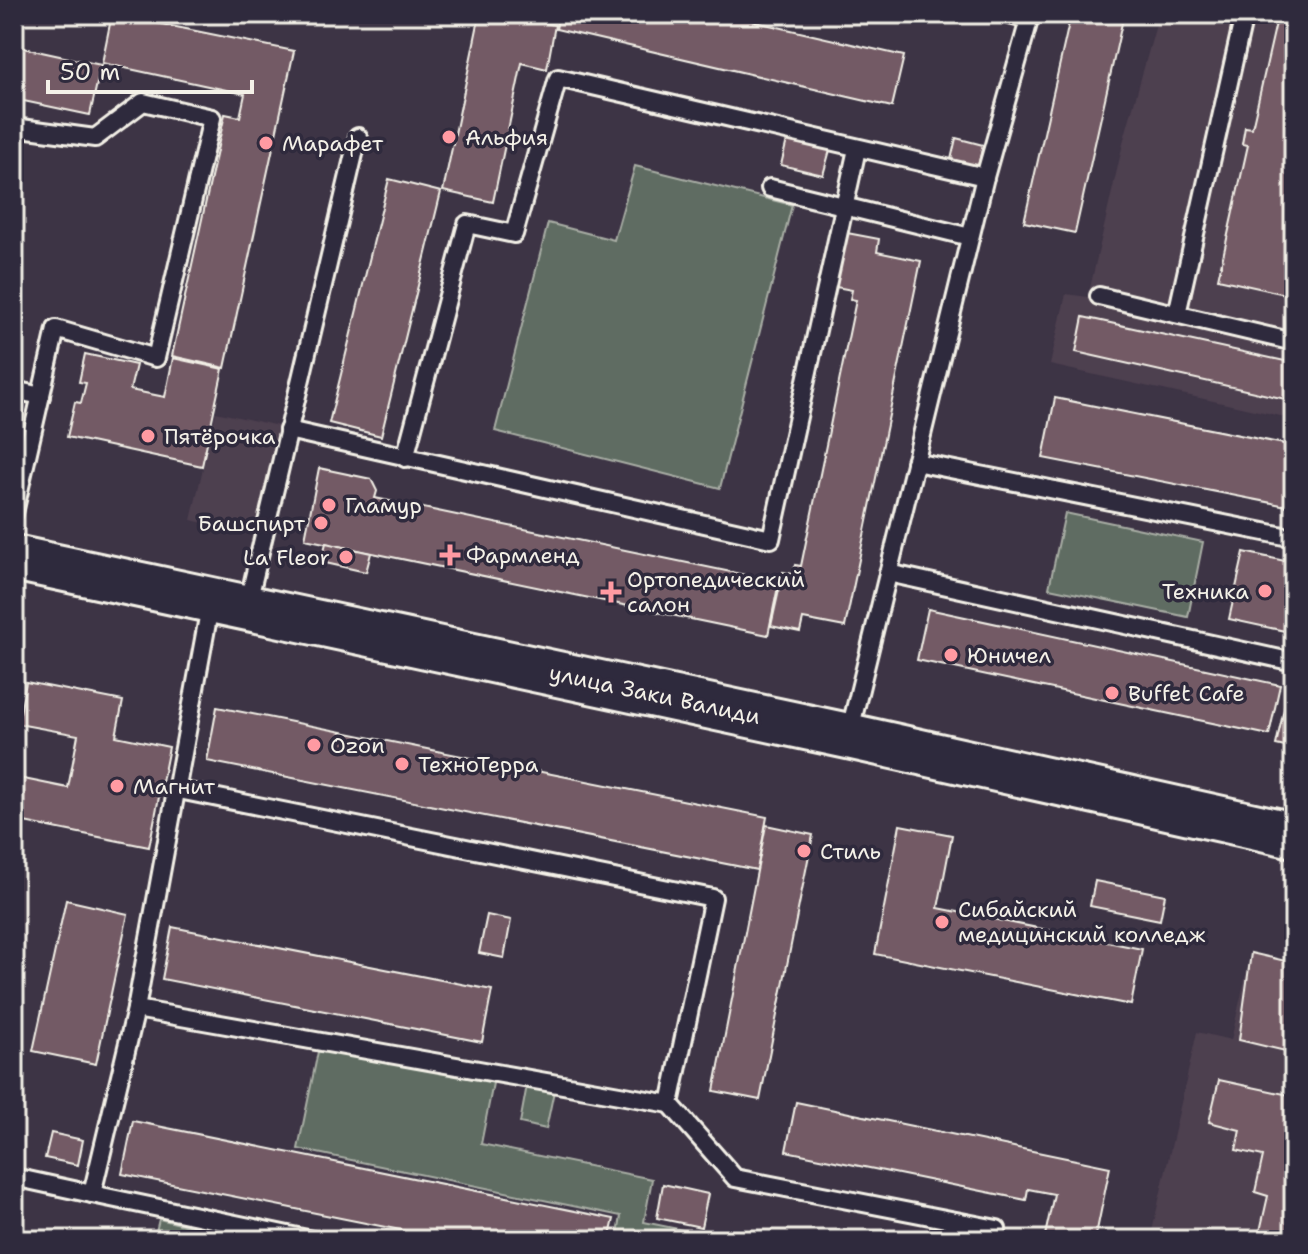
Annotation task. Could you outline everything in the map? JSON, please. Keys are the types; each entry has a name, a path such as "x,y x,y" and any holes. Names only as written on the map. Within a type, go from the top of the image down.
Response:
{"street":[{"name":"улица Заки Валиди","path":"14,558 848,736 1294,835"}],"lane":[{"path":"848,736 985,177 1029,20 1006,14"},
{"path":"1177,314 1242,24"},
{"path":"405,458 467,224 514,234 558,78 985,177"},
{"path":"14,127 95,138 143,102 212,118 156,358 56,329 14,513"},
{"path":"92,1194 136,1009 174,789 229,604 288,430 358,137"},
{"path":"288,430 771,539 857,149"},
{"path":"770,188 970,237"},
{"path":"1099,296 1294,342"},
{"path":"14,390 41,396"},
{"path":"915,462 1294,538"},
{"path":"888,573 1294,662"},
{"path":"174,789 713,898 670,1104"},
{"path":"136,1009 670,1104 735,1178 997,1229 995,1240"},
{"path":"14,1177 312,1240"}],"shaded area":[{"path":"1159,14 1294,14 1294,419 1050,365 1066,294 1088,297 1124,139"},
{"path":"216,412 283,427 258,536 191,520"},
{"path":"1251,953 1294,963 1294,1240 1150,1240 1197,1032 1231,1040"}],"green space":[{"path":"635,166 792,205 720,488 495,431 548,223 614,240"},
{"path":"1065,513 1203,542 1188,617 1049,588"},
{"path":"321,1037 495,1073 481,1144 652,1179 644,1222 731,1240 617,1240 621,1216 298,1149"},
{"path":"527,1085 554,1091 546,1129 520,1123"},
{"path":"159,1219 247,1240 154,1240"}],"building":[{"path":"112,14 294,51 225,368 172,356 225,114 240,117 245,94 102,63"},
{"path":"480,14 502,14 555,25 547,69 522,63 493,202 443,191"},
{"path":"559,14 721,14 904,56 892,107 556,29"},
{"path":"1071,14 1124,14 1075,233 1024,222"},
{"path":"1278,14 1294,14 1294,296 1218,279 1248,145 1242,144 1245,127 1252,128"},
{"path":"14,46 101,65 90,115 14,99"},
{"path":"956,138 983,145 977,170 950,164"},
{"path":"787,140 830,150 823,175 781,165"},
{"path":"389,179 441,192 381,436 329,423"},
{"path":"847,233 879,239 877,252 921,261 845,627 803,619 800,632 771,626 783,572 793,574 795,565 801,566 856,300 850,299 852,290 836,287"},
{"path":"1083,317 1294,363 1294,401 1076,352"},
{"path":"85,354 136,365 130,390 165,397 173,358 223,369 202,466 67,437 75,402 81,403 86,383 79,382"},
{"path":"1055,398 1294,446 1292,507 1043,458"},
{"path":"319,468 371,479 377,491 375,498 779,582 768,635 305,539"},
{"name":"La Fleor","path":"326,543 371,553 366,572 321,562"},
{"name":"Техника","path":"1244,552 1294,563 1294,633 1229,619"},
{"path":"928,609 1280,685 1269,735 917,660"},
{"path":"26,682 123,701 116,736 169,747 149,847 14,820 14,777 68,788 78,735 18,724"},
{"path":"1289,687 1294,688 1294,749 1276,745"},
{"path":"217,707 767,817 757,870 207,761"},
{"path":"766,825 813,835 760,1100 714,1091"},
{"name":"Сибайский медицинский колледж","path":"900,825 952,835 938,908 1142,949 1131,1005 875,954"},
{"path":"1095,881 1165,895 1160,920 1090,906"},
{"path":"66,900 128,914 96,1064 33,1051"},
{"path":"487,915 511,920 504,958 479,953"},
{"path":"172,927 492,990 482,1042 162,979"},
{"path":"1251,953 1294,963 1294,1053 1239,1040"},
{"path":"1219,1080 1294,1096 1294,1240 1258,1240 1268,1196 1255,1192 1263,1156 1236,1150 1240,1130 1209,1122"},
{"path":"796,1102 1110,1167 1095,1240 1044,1240 1054,1194 1028,1189 1026,1200 786,1151"},
{"path":"133,1121 614,1219 609,1240 450,1240 122,1174"},
{"path":"51,1133 83,1140 78,1165 45,1158"},
{"path":"663,1184 708,1194 701,1227 657,1218"}],"place":[{"name":"Альфия","path":"449,137"},
{"name":"Марафет","path":"266,143"},
{"name":"Пятёрочка","path":"148,436"},
{"name":"Гламур","path":"329,505"},
{"name":"Башспирт","path":"321,523"},
{"name":"Фармленд","path":"450,555"},
{"name":"La Fleor","path":"346,557"},
{"name":"Техника","path":"1265,591"},
{"name":"Ортопедический салон","path":"611,592"},
{"name":"Юничел","path":"951,655"},
{"name":"Buffet Cafe","path":"1112,693"},
{"name":"Ozon","path":"314,745"},
{"name":"ТехноТерра","path":"402,764"},
{"name":"Магнит","path":"117,786"},
{"name":"Стиль","path":"804,851"},
{"name":"Сибайский медицинский колледж","path":"942,922"}]}
